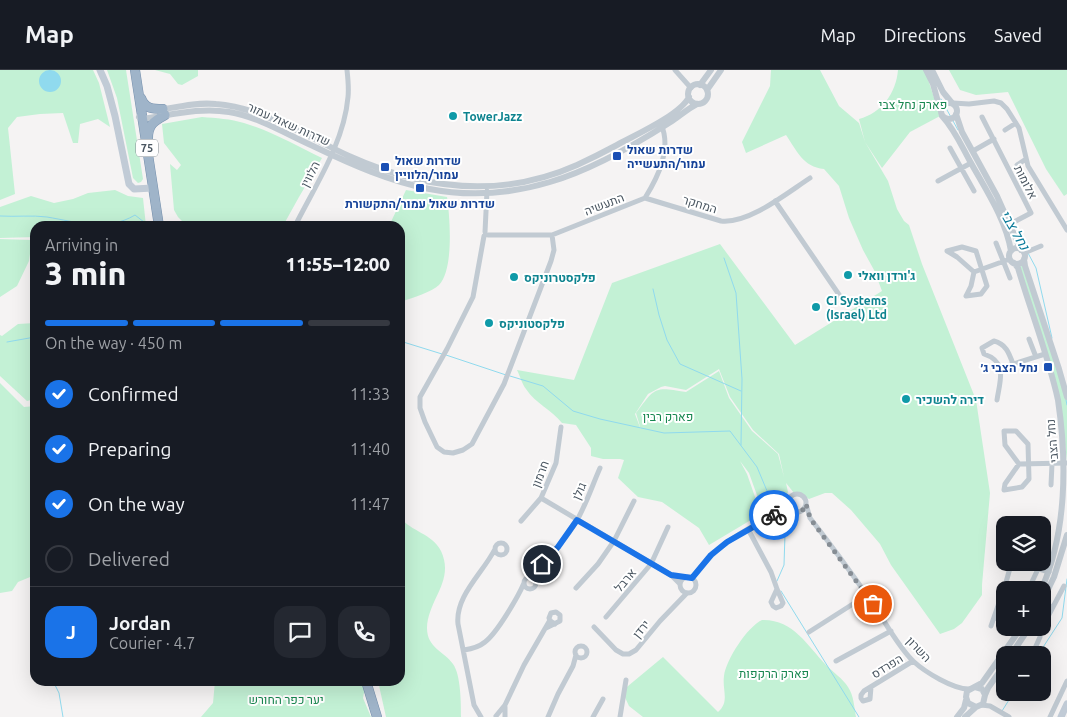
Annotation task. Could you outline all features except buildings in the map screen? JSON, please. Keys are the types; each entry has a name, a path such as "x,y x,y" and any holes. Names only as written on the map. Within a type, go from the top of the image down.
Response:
{"highway":[{"name":"75","path":"131,70 149,158 151,188 158,221"},
{"name":"75","path":"135,70 154,221"},
{"path":"138,88 145,105 164,112 148,130 149,158"},
{"path":"368,686 377,717"}],"main road":[{"path":"100,70 107,86 115,116 129,184 134,189 151,188"},
{"path":"1061,717 1067,704"}],"street":[{"name":"הלווין","path":"298,221 332,152 344,119 348,97 347,70"},
{"path":"675,70 690,88 689,97 697,104 707,99 707,90 721,70"},
{"path":"690,88 700,85 711,70"},
{"name":"נחל הצבי","path":"926,70 935,88 941,113 971,163 996,210 1008,238 1010,259 1018,268 1059,401 1066,463 1063,518 1060,535 1044,581"},
{"path":"932,70 943,92 956,107 959,125 997,196 1023,254 1025,266 1067,397"},
{"path":"700,85 707,90"},
{"name":"שדרות שאול עמור","path":"661,125 689,97"},
{"path":"968,104 961,107 951,119 941,113 945,103 968,104 994,101 1001,103 1016,123 1024,144 1026,159 1033,175 1067,230"},
{"name":"שדרות שאול עמור","path":"141,116 205,103 240,108 267,118 332,152 389,173 442,185 486,189 530,180 576,166 661,125 697,104"},
{"name":"אלומות","path":"982,117 1031,213 1010,224"},
{"path":"1005,130 1016,123"},
{"path":"645,198 657,178 665,148 665,136 661,125"},
{"path":"973,152 994,139"},
{"path":"950,148 974,191"},
{"path":"1017,165 1026,159"},
{"path":"938,182 971,163"},
{"name":"המחקר","path":"645,198 728,222 746,217 775,202 810,178"},
{"path":"486,189 486,234 473,297 420,397 420,408 437,447 444,452 452,453 472,444 512,364 552,261 554,250 552,235"},
{"name":"התעשיה","path":"486,234 552,235 645,198"},
{"path":"775,202 842,299"},
{"path":"996,243 1010,259 1020,263 1023,254 1041,246"},
{"path":"962,247 976,252 987,286 981,294 966,296 971,286 974,272 958,257 947,251 962,247"},
{"path":"1010,278 1010,259 1015,249 1023,254"},
{"path":"974,272 1010,259"},
{"path":"1029,339 1036,357"},
{"path":"997,400 1001,368 997,361 984,354 982,348 994,341 1002,343 1009,353 1013,364"},
{"path":"1001,368 1045,354"},
{"name":"חרמון","path":"521,521 541,498 556,463 561,428"},
{"path":"1019,464 1005,445 1004,431 1016,431 1028,444 1029,463 1029,479 1022,487 1004,490 1005,484 1019,464 1029,463 1066,463"},
{"path":"1051,485 1052,464"},
{"name":"גולן","path":"538,560 542,564 558,547 577,520 600,468"},
{"path":"692,578 711,555 748,529 779,512 788,505 790,499 797,495 804,498 806,504 804,509 799,512 779,512"},
{"path":"541,498 671,575 692,578 696,582 696,590 687,593 671,575"},
{"path":"576,588 598,564 614,541 634,501"},
{"name":"השרון","path":"806,504 810,518 867,595 902,649 926,671 953,686 964,689 973,688"},
{"path":"788,505 792,511"},
{"path":"765,506 771,517"},
{"name":"השרון","path":"799,512 810,518"},
{"name":"ארבל","path":"606,617 652,564 668,527"},
{"path":"748,529 771,572 777,589"},
{"path":"1051,584 1067,535"},
{"path":"480,715 458,620 460,606 466,594 495,549 499,544 506,546 505,554 489,561"},
{"path":"495,549 499,555"},
{"path":"464,650 479,646 489,639 519,594 525,580 529,577 535,580 535,586 519,594"},
{"path":"678,602 680,586 685,578"},
{"path":"524,583 528,589"},
{"path":"1051,611 1064,586"},
{"name":"ירדן","path":"594,627 616,650 623,654 629,654 636,650 687,593"},
{"path":"809,632 867,595"},
{"path":"495,717 506,704 524,665 550,620 551,614 558,613 561,620 546,628"},
{"path":"992,626 996,617"},
{"path":"550,620 555,624"},
{"path":"836,661 891,631"},
{"path":"957,717 964,708 968,692 984,681 1013,636"},
{"path":"1036,646 1040,637"},
{"path":"548,717 573,666 576,648 582,646 587,652 586,655 573,666"},
{"path":"576,655 582,658"},
{"name":"הפרדס","path":"871,687 913,661"},
{"path":"965,717 979,706 996,677"},
{"path":"620,717 626,680"},
{"path":"1050,717 1067,681"},
{"name":"השרון","path":"953,686 966,699"},
{"path":"973,688 982,689 996,710"},
{"path":"594,717 603,699"},
{"path":"966,699 969,704 990,706 1009,717"},
{"path":"495,717 504,717 506,704"}],"green space":[{"path":"0,70 93,70 99,83 110,127 98,119 80,124 78,143 73,143 63,113 17,117 8,128 15,194 0,200"},
{"path":"107,70 126,70 143,179 138,183 133,178 117,98"},
{"path":"155,70 198,70 198,76 182,85 178,84 170,74"},
{"name":"פארק רבין","path":"771,70 820,70 839,106 859,123 865,142 888,181 897,209 904,221 909,225 922,264 976,400 990,493 982,595 962,623 954,629 940,634 891,565 880,544 851,510 832,493 825,493 809,499 800,493 794,493 786,483 788,492 779,508 763,512 749,473 740,461 747,474 761,514 709,545 699,528 662,502 638,497 618,478 624,460 603,459 591,456 591,448 576,425 562,423 534,398 525,387 517,370 574,380 612,283 720,244 795,345 882,291 849,218 839,186 824,169 817,168 806,162 786,135 746,153 742,142 770,86","holes":["719,369 730,397 753,430 779,454 784,477 778,454 752,431 729,398 719,371 686,392 661,389 651,394 636,413 641,430 635,414 648,394 661,387 686,390"]},
{"name":"פארק נחל צבי","path":"898,70 925,70 940,116 910,132 882,168 865,142 859,119 875,112 886,101 894,87"},
{"path":"949,70 1067,70 1067,194 1064,196 1046,169 1008,92 976,95 960,90"},
{"path":"202,117 244,123 274,134 322,158 286,221 182,221 174,210 170,164 177,170 181,165 164,143 162,124"},
{"path":"115,190 128,196 143,198 145,221 30,221 30,237 0,238 0,207 31,196 54,203 73,199 88,193"},
{"path":"406,190 447,197 450,243 444,278 432,290 405,300 405,221 391,221"},
{"path":"0,239 30,240 29,261 17,286 0,297"},
{"path":"1024,265 1067,400 1067,461 1061,410 1019,267"},
{"path":"30,323 30,400 27,401 0,376 0,335 2,336 18,324"},
{"path":"0,383 24,407 30,406 30,577 18,582 12,591 0,593"},
{"path":"405,522 432,540 441,551 445,572 440,590 428,618 427,628 433,645 456,669 460,690 461,717 386,717 379,686 405,686"},
{"name":"פארק הרקפות","path":"762,620 773,621 791,629 841,678 850,690 856,717 643,717 629,706 622,691 663,657 718,712 725,700 724,676 729,661 750,629"},
{"name":"יער כפר החורש","path":"215,686 365,686 363,698 371,717 201,717 213,703"}],"water":[{"path":"50,70 58,73 61,81 58,89 50,92 42,89 39,81 42,73"}],"waterway":[{"name":"נחל צבי","path":"941,99 958,130"},
{"path":"121,221 135,215 143,221"},
{"path":"0,216 41,216 70,221"},
{"name":"נחל צבי","path":"1017,234 1026,250"},
{"name":"נחל צבי","path":"1028,253 1036,268 1052,338"},
{"path":"724,258 736,293 742,379 741,445"},
{"path":"653,289 667,340 680,364 741,391"},
{"path":"7,342 30,338"},
{"path":"405,343 442,354"},
{"path":"446,355 506,375"},
{"path":"510,376 543,386 573,411 600,419 664,433 730,431 757,467 775,510"},
{"name":"נחל צבי","path":"1066,400 1067,405"},
{"path":"777,581 784,565 785,534 778,517"},
{"name":"נחל צבי","path":"1044,646 1062,618 1067,579"},
{"path":"781,591 859,717"},
{"path":"56,686 59,693 63,717"},
{"name":"נחל צבי","path":"1002,711 1008,701"}],"way so far":[{"path":"774,515 788,505 792,511 799,512 804,509 806,504 810,518 873,604"}],"place":[{"name":"TowerJazz","path":"453,116"},
{"name":"שדרות שאול עמור/התעשייה","path":"617,156"},
{"name":"שדרות שאול עמור/הלוויין","path":"385,167"},
{"name":"שדרות שאול עמור/התקשורת","path":"420,188"},
{"name":"ג'ורדן וואלי","path":"848,275"},
{"name":"פלקסטרוניקס","path":"514,277"},
{"name":"CI Systems (Israel) Ltd","path":"816,307"},
{"name":"פלקסטוניקס","path":"489,323"},
{"name":"נחל הצבי ג׳","path":"1048,367"},
{"name":"דירה להשכיר","path":"906,399"}],"route":[{"path":"542,564 558,547 577,520 671,575 692,578 711,555 727,542 774,515"}]}
